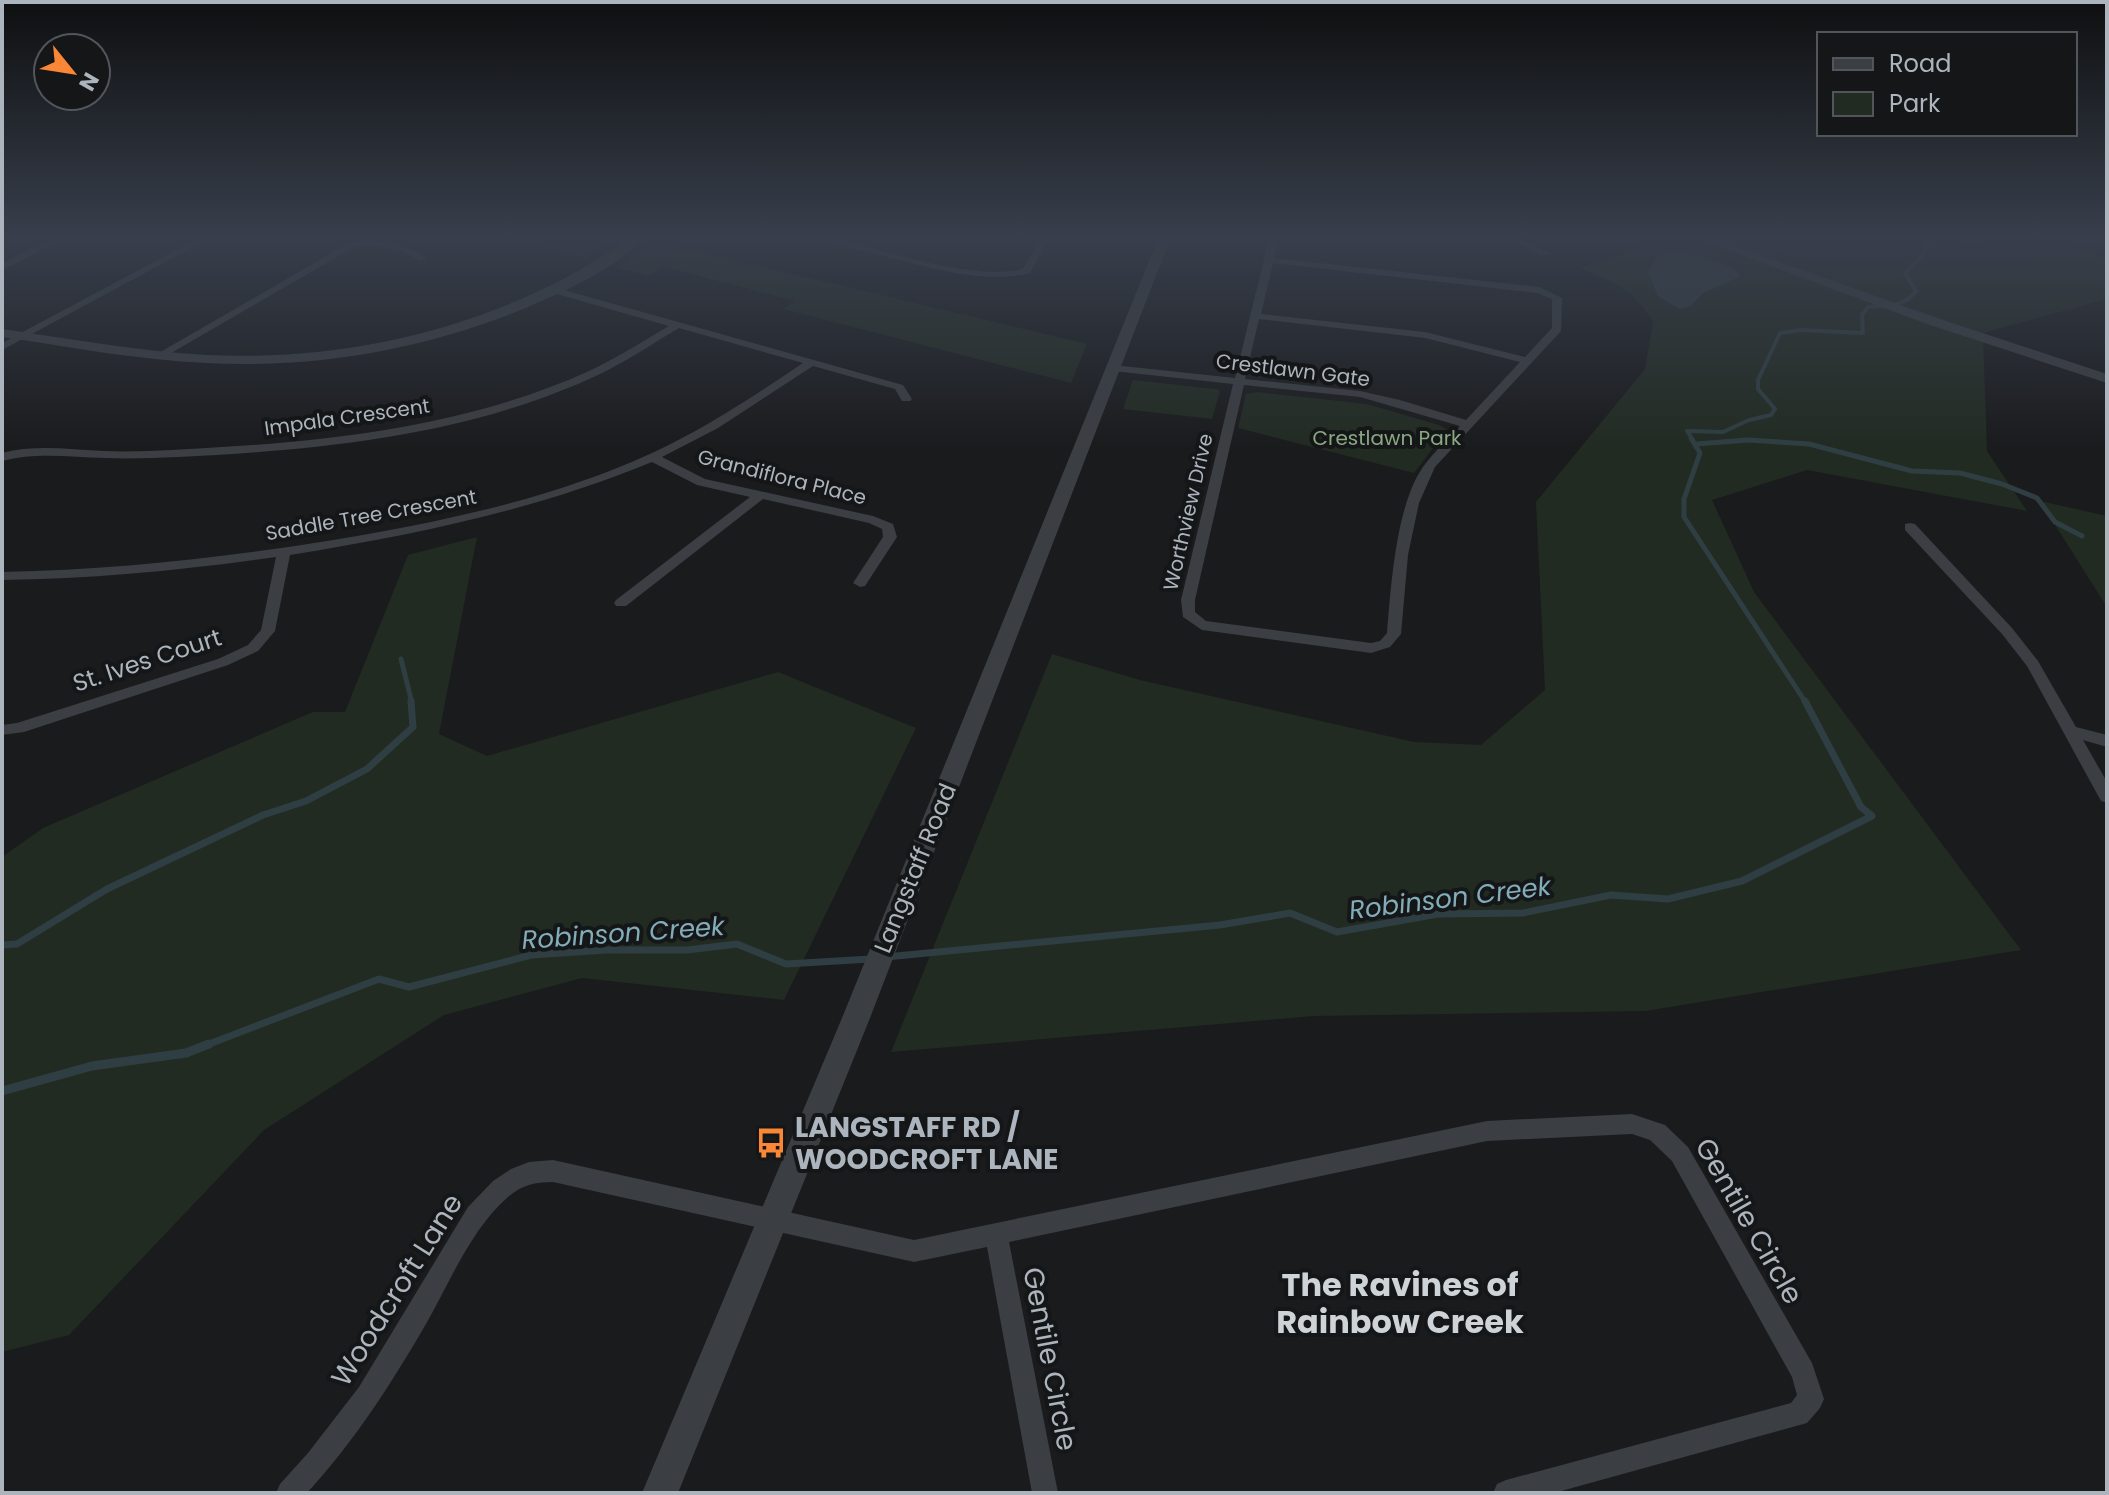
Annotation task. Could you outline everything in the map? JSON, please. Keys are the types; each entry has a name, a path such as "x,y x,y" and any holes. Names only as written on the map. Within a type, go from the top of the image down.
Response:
{"street":[{"path":"2,347 74,309"},
{"path":"162,354 241,309"},
{"path":"2,333 162,354 239,360 349,350 460,325 503,309"},
{"path":"619,309 899,387 906,399"},
{"name":"Langstaff Road","path":"660,1493 770,1220 856,1018 1136,309"},
{"path":"1240,381 1257,309"},
{"name":"Worthview Drive","path":"1240,381 1186,607 1193,621 1202,625 1362,647 1385,644 1394,634 1396,587 1413,503 1429,466 1557,329 1557,309"},
{"path":"1898,309 2107,379"},
{"path":"1255,316 1425,335 1527,361"},
{"name":"Impala Crescent","path":"2,457 34,450 115,455 220,451 307,444 420,427 511,406 585,377 677,325"},
{"name":"Saddle Tree Crescent","path":"2,576 136,572 402,533 485,515 596,480 652,457 716,425 809,364"},
{"name":"Crestlawn Gate","path":"1113,368 1378,398 1466,424"},
{"name":"Grandiflora Place","path":"652,457 701,482 873,520 888,527 890,537 860,583"},
{"path":"621,603 759,496"},
{"path":"1910,527 2024,653 2107,797"},
{"name":"St. Ives Court","path":"2,730 18,728 223,662 253,648 268,631 284,552"},
{"path":"2070,731 2107,741"},
{"name":"Gentile Circle","path":"770,1220 914,1251 1487,1131 1632,1124 1657,1132 1680,1154 1803,1372 1811,1399 1798,1414 1506,1493"},
{"name":"Woodcroft Lane","path":"289,1493 320,1462 366,1399 476,1215 497,1190 522,1173 553,1171 770,1220"},
{"name":"Gentile Circle","path":"996,1235 1045,1493"}],"green space":[{"path":"783,309 939,309 1087,344 1071,383"},
{"path":"1644,309 2071,309 1983,333 1987,451 2027,511 1807,470 1712,500 1754,592 2021,950 1645,1011 1314,1016 891,1052 1052,654 1140,680 1414,742 1481,745 1545,690 1536,502 1645,369 1653,322"},
{"path":"1133,380 1216,389 1220,391 1212,419 1123,409"},
{"name":"Crestlawn Park","path":"1257,392 1367,404 1447,430 1414,473 1238,428 1246,394"},
{"path":"2040,501 2107,516 2107,607"},
{"path":"477,537 439,734 487,756 778,672 916,728 784,1000 582,978 444,1015 264,1130 69,1335 2,1352 2,857 43,828 313,712 345,712 408,555"}],"waterway":[{"name":"Robinson Creek","path":"1693,440 1687,431 1723,432 1749,420 1771,415 1775,409 1758,389 1758,380 1780,333 1801,330 1863,333 1862,315 1867,309"},
{"name":"Robinson Creek","path":"1691,438 1700,453 1684,499 1684,517 1806,703"},
{"path":"1743,440 1748,440"},
{"path":"1696,444 1748,440"},
{"path":"1748,440 1754,440"},
{"path":"1748,440 1809,444 1912,471 1960,473 2002,484 2037,498 2055,522 2082,536"},
{"path":"401,659 412,703"},
{"path":"2,945 17,944 107,889 263,815 306,801 367,769 413,727 411,701"},
{"name":"Robinson Creek","path":"886,957 1220,925 1290,913 1337,932 1438,914 1523,913 1611,895 1668,899 1742,881 1872,816 1861,807 1805,701"},
{"name":"Robinson Creek","path":"204,1046 379,979 409,987 531,955 607,950 687,950 737,944 786,964 871,959"},
{"name":"Robinson Creek","path":"2,1091 92,1066 186,1053 209,1044"}],"place":[{"name":"LANGSTAFF RD / WOODCROFT LANE","path":"771,1143"}],"district":[{"name":"The Ravines of Rainbow Creek","path":"1400,1302"}]}
